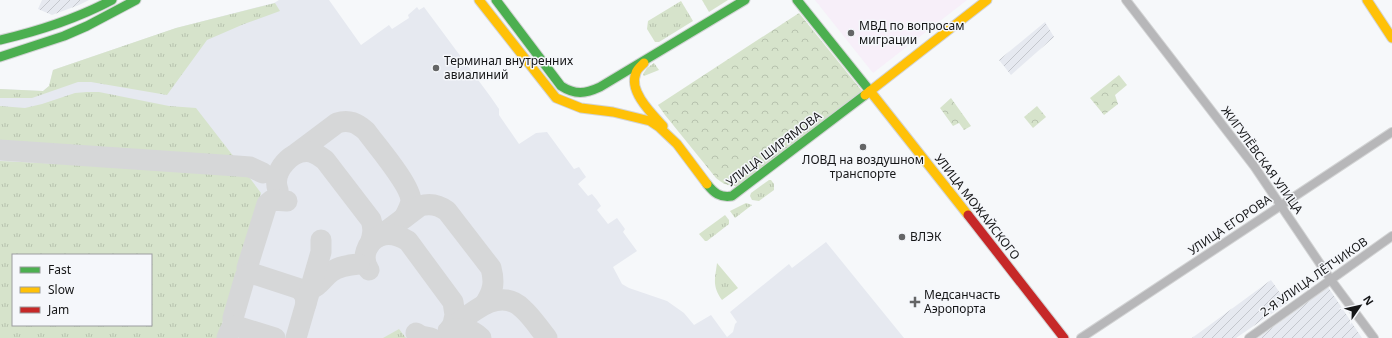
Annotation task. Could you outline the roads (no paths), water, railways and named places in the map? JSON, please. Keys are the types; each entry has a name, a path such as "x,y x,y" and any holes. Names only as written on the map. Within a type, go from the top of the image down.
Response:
{"main road":[{"path":"0,40 60,24 112,0"},
{"path":"0,57 64,36 87,26 136,0"},
{"name":"УЛИЦА ШИРЯМОВА","path":"479,0 556,98 581,108 613,112 650,121 664,130 674,140 713,192 727,197 732,196 870,92 987,0"},
{"path":"496,0 561,86 573,93 580,94 590,92 745,0"},
{"path":"797,0 870,92"},
{"path":"1367,0 1392,38"},
{"path":"20,35 8,42 10,51 29,47"},
{"path":"651,56 636,71 634,78 638,93 641,100 674,140"},
{"name":"УЛИЦА МОЖАЙСКОГО","path":"870,92 1064,338"}],"street":[{"name":"ЖИГУЛЁВСКАЯ УЛИЦА","path":"1126,0 1254,166 1331,280 1374,338"},
{"name":"УЛИЦА ЕГОРОВА","path":"1081,338 1392,132"},
{"name":"2-Я УЛИЦА ЛЁТЧИКОВ","path":"1249,338 1392,236"}],"place":[{"name":"МВД по вопросам миграции","path":"851,33"},
{"name":"Терминал внутренних авиалиний","path":"436,68"},
{"name":"ЛОВД на воздушном транспорте","path":"863,147"},
{"name":"ВЛЭК","path":"902,237"},
{"name":"Медсанчасть Аэропорта","path":"915,302"}]}
